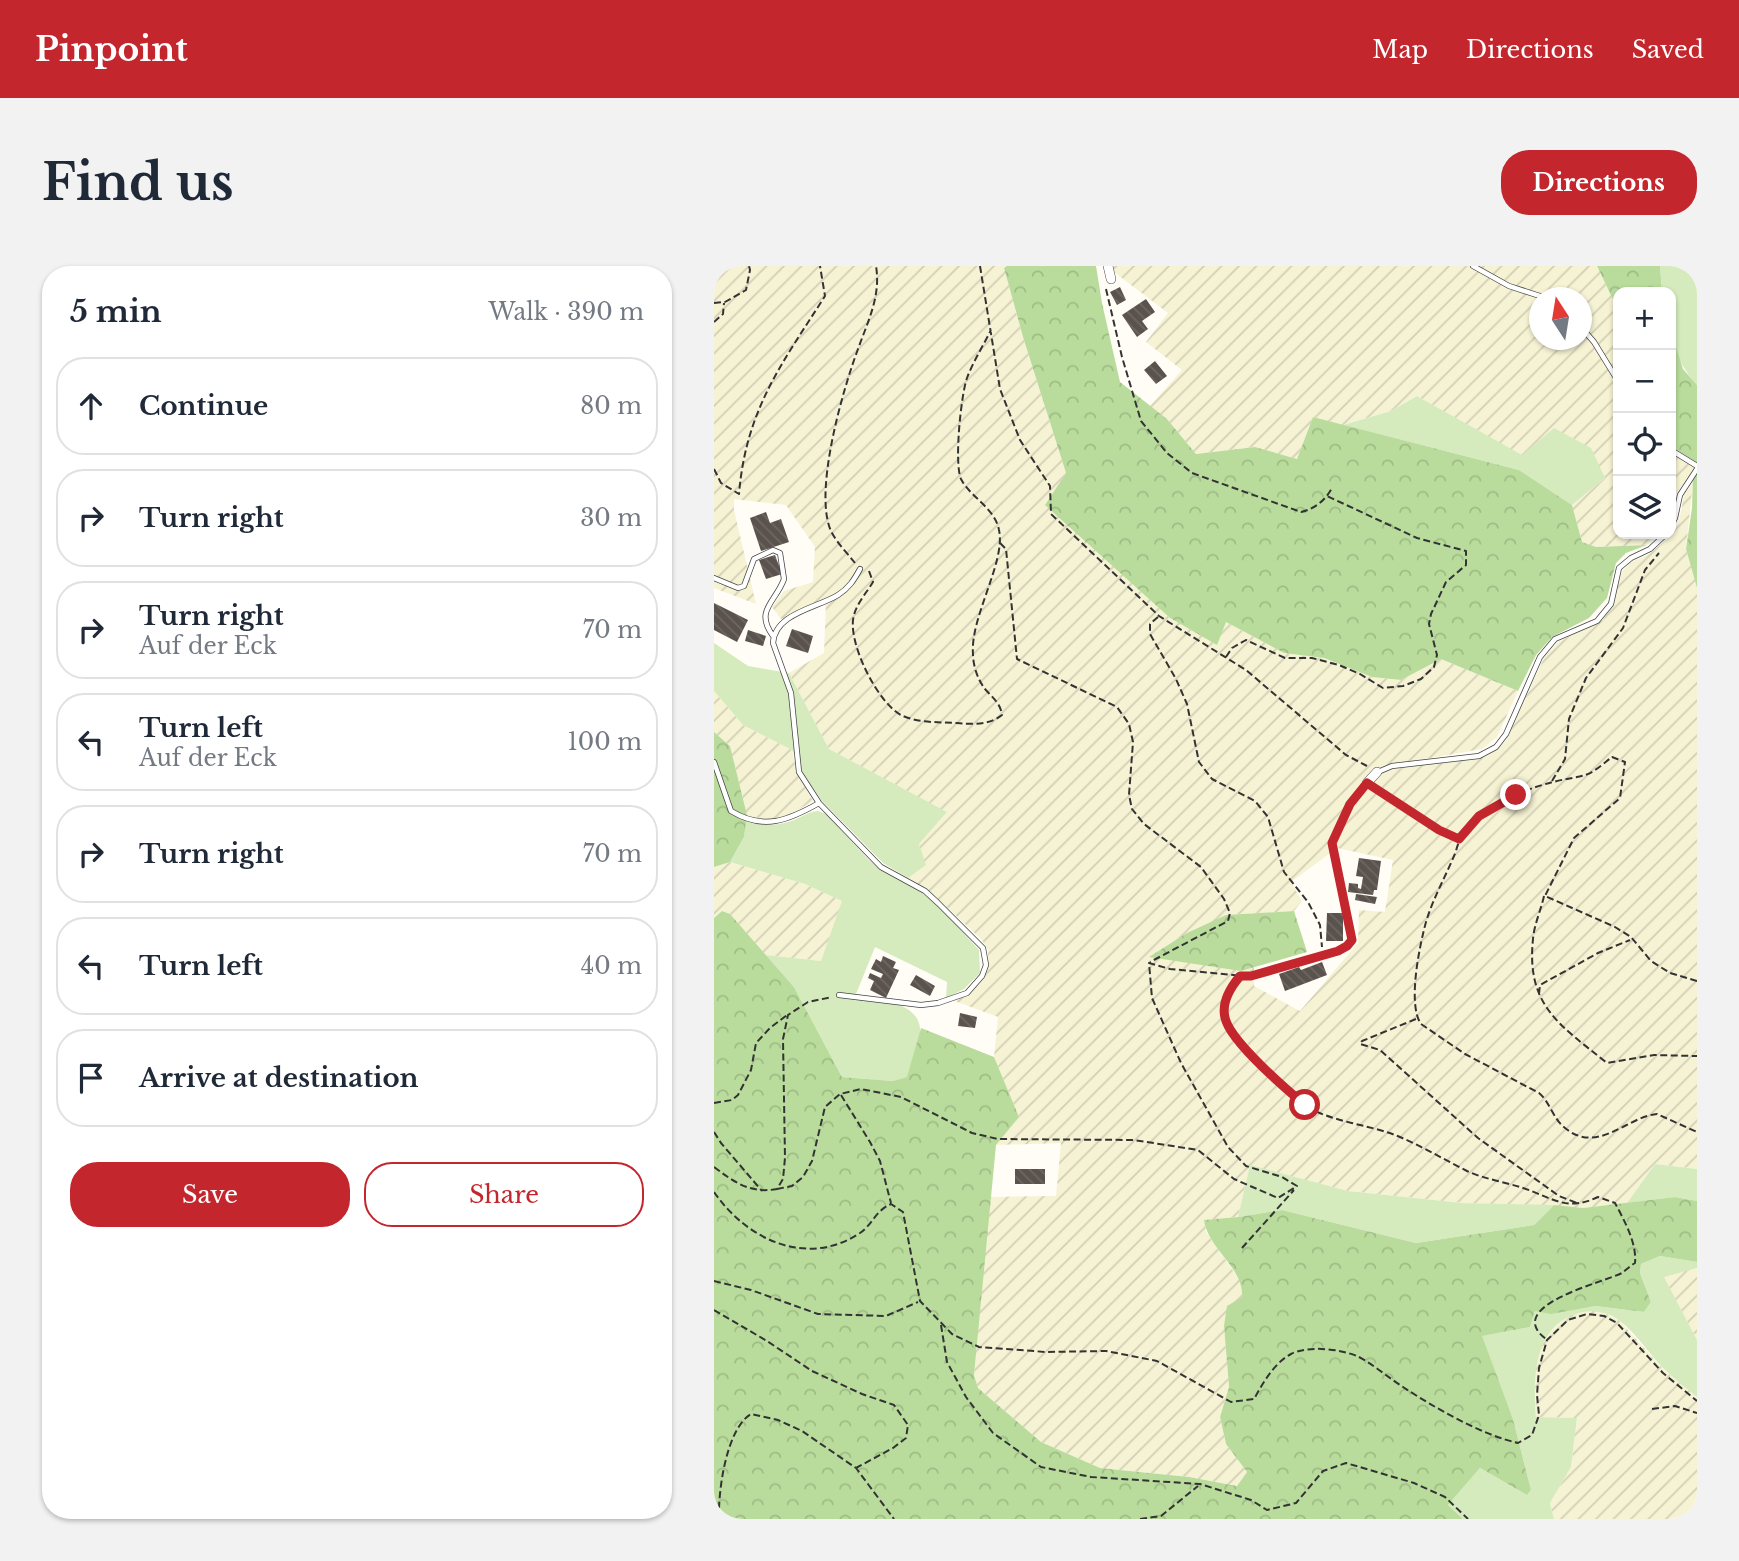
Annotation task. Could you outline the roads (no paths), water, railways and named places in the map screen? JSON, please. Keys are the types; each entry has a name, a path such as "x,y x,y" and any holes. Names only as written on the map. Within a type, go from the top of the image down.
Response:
{"street":[{"path":"1108,266 1111,279"},
{"path":"1367,783 1377,772"}],"lane":[{"path":"1473,266 1509,286 1529,292"},
{"path":"1592,340 1613,373"},
{"path":"1676,453 1697,468 1680,495 1676,513"},
{"path":"1377,772 1392,766 1479,756 1496,747 1506,734 1540,657 1555,639 1597,621 1611,604 1619,568 1631,558 1650,549 1661,539"},
{"path":"714,578 738,588 744,586 754,559 773,550 780,553 784,579 768,605 765,616 768,628 774,636"},
{"path":"839,995 921,1005 938,1003 967,993 982,976 986,965 983,948 925,891 881,867 819,803 799,772 791,693 773,643 774,636 779,624 839,594 852,584 860,569"},
{"path":"714,762 731,811 736,814 762,822 782,821 819,803"},
{"path":"1251,976 1338,951 1352,940 1332,843 1350,804 1367,783"}]}
